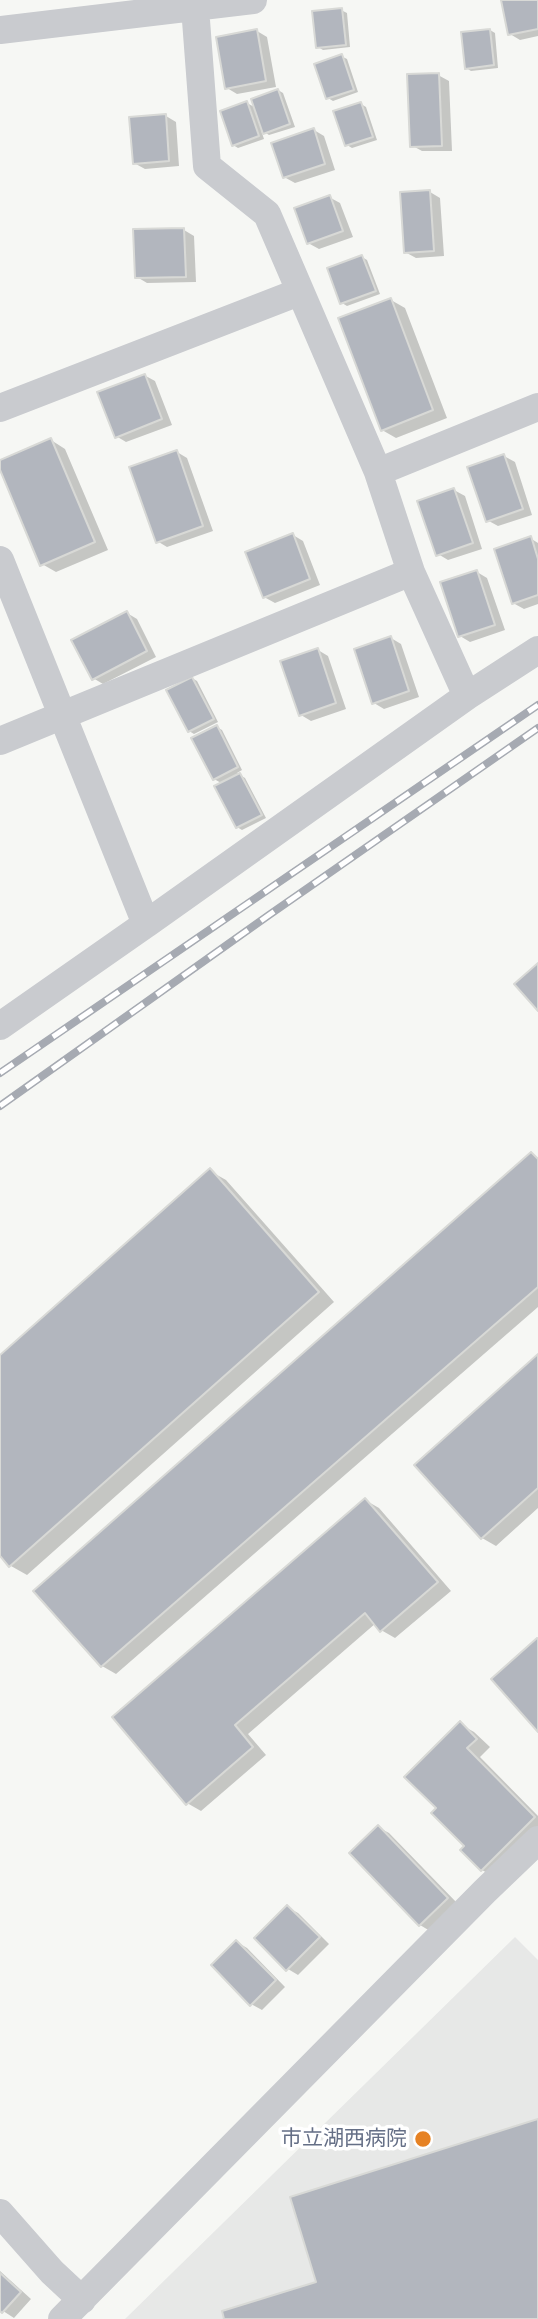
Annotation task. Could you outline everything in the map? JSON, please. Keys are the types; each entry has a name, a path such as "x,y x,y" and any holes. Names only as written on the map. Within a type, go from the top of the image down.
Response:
{"street":[{"path":"0,30 253,0"},
{"path":"195,7 207,166 267,214 378,472 411,572 467,696"},
{"path":"0,408 299,292"},
{"path":"378,472 538,407"},
{"path":"0,560 146,924"},
{"path":"0,741 411,572"},
{"path":"0,1026 467,696 538,650"},
{"path":"0,2213 52,2272 72,2309 538,1840"}],"shaded area":[{"name":"市立湖西病院","path":"515,1937 538,1960 538,2319 125,2319"}],"building":[{"path":"501,0 538,0 538,29 508,35"},
{"path":"342,8 346,45 316,48 312,11"},
{"path":"257,29 266,81 225,89 216,37"},
{"path":"490,29 494,65 465,69 461,32"},
{"path":"342,54 354,90 326,99 314,64"},
{"path":"439,73 442,146 410,147 407,74"},
{"path":"278,89 290,124 263,134 251,99"},
{"path":"247,101 259,136 232,146 220,111"},
{"path":"361,102 373,137 345,146 333,111"},
{"path":"166,114 169,161 133,164 129,117"},
{"path":"314,128 325,164 283,178 271,143"},
{"path":"430,190 434,251 404,253 400,192"},
{"path":"330,195 343,231 307,244 294,208"},
{"path":"184,228 186,277 135,278 133,229"},
{"path":"362,255 376,291 340,304 327,268"},
{"path":"391,298 433,410 381,431 338,318"},
{"path":"145,374 162,419 115,438 97,392"},
{"path":"51,438 95,542 40,566 0,470 0,460"},
{"path":"177,450 203,526 156,543 129,467"},
{"path":"504,454 523,509 486,522 467,467"},
{"path":"454,488 473,543 436,556 417,501"},
{"path":"293,533 310,579 263,598 245,552"},
{"path":"531,536 538,559 538,595 512,604 494,549"},
{"path":"477,570 495,625 458,637 440,582"},
{"path":"127,611 147,651 92,680 71,640"},
{"path":"391,636 409,691 372,704 354,649"},
{"path":"318,648 336,703 299,716 280,661"},
{"path":"192,677 214,719 188,732 166,690"},
{"path":"217,725 238,767 213,780 191,738"},
{"path":"240,773 262,815 236,828 214,786"},
{"path":"538,963 538,1011 514,984"},
{"path":"531,1152 538,1159 538,1287 101,1667 33,1591"},
{"path":"210,1168 319,1292 9,1567 0,1556 0,1355"},
{"path":"538,1354 538,1488 481,1539 414,1465"},
{"path":"365,1498 438,1582 380,1632 365,1613 235,1725 253,1747 186,1805 112,1717"},
{"path":"538,1639 538,1732 491,1679"},
{"path":"460,1721 477,1739 467,1748 535,1817 481,1871 460,1850 464,1846 431,1813 436,1808 404,1777"},
{"path":"378,1825 448,1898 419,1926 349,1853"},
{"path":"287,1905 320,1937 286,1971 254,1938"},
{"path":"236,1940 276,1980 250,2006 211,1965"},
{"path":"538,2119 538,2319 224,2319 222,2311 316,2282 290,2197"},
{"path":"0,2273 21,2292 2,2313 0,2311"}],"railway":[{"path":"0,1073 538,705"},
{"path":"0,1106 538,728"}],"place":[{"name":"市立湖西病院","path":"423,2139"}]}
